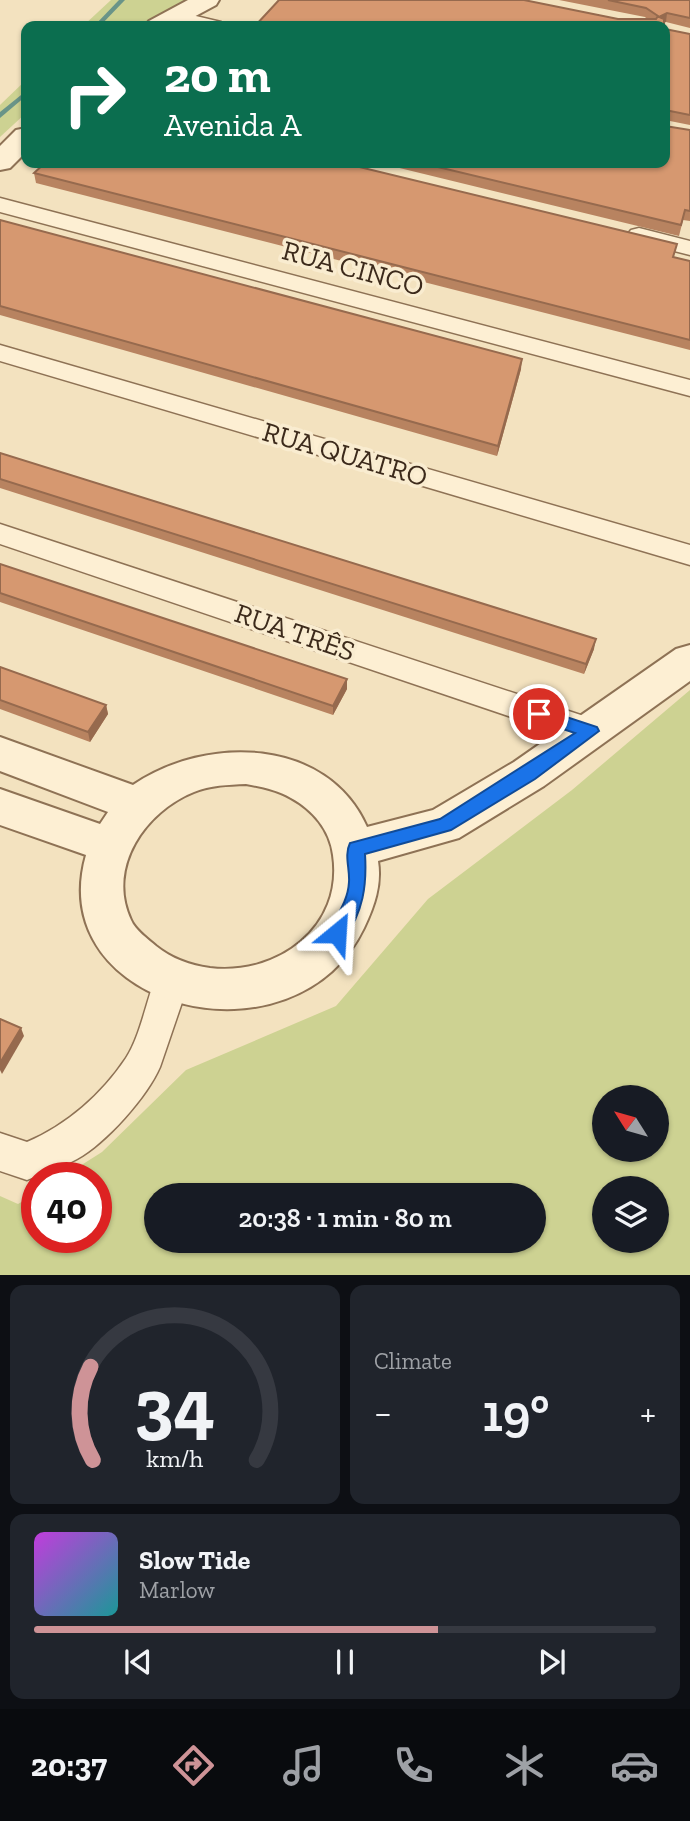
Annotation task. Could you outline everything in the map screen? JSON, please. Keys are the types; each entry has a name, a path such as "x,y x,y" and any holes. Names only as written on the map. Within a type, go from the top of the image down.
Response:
{"street":[{"path":"168,21 207,0"},
{"path":"0,162 21,141"},
{"name":"RUA CINCO","path":"0,205 690,388"},
{"path":"623,232 690,248"},
{"name":"RUA QUATRO","path":"0,353 690,555"},
{"name":"RUA TRÊS","path":"0,534 591,731"},
{"path":"356,849 444,825 529,774 690,660"},
{"path":"0,754 139,805"},
{"path":"246,767 258,769 283,775 316,792 341,817 356,849 358,883 348,918 326,949 294,974 254,988 212,991 171,982 140,964 116,938 104,908 102,876 109,845 122,823 139,805 170,783 207,770 246,767"},
{"path":"0,807 109,845"},
{"path":"0,1152 27,1161 65,1145 100,1117 142,1067 171,982"}],"green space":[{"path":"111,0 185,0 148,21 88,21"},
{"path":"21,85 21,118 0,137 0,105"},
{"path":"690,690 690,1275 0,1275 0,1196 18,1204 21,1202 21,1253 112,1253 112,1162 86,1162 102,1152 186,1070 336,1006 428,899 572,790"}],"building":[{"path":"279,0 524,0 618,19 656,19 658,16 646,8 608,0 690,0 690,18 667,13 659,17 664,21 260,21"},
{"path":"670,30 690,34 690,115 670,111"},
{"path":"670,127 690,130 690,211 685,210 681,225 442,168 670,168"},
{"path":"40,168 364,168 677,244 673,257 690,261 690,340 34,173"},
{"path":"0,220 522,359 498,446 0,306"},
{"path":"0,453 596,639 586,664 0,479"},
{"path":"0,564 347,679 333,706 0,593"},
{"path":"0,667 106,705 88,732 0,700"},
{"path":"0,1019 21,1028 0,1063"}],"waterway":[{"path":"102,21 122,0"},
{"path":"0,116 21,97"}],"route":[{"path":"337,933 348,918 358,883 356,849 444,825 529,774 591,731 539,714"}]}
